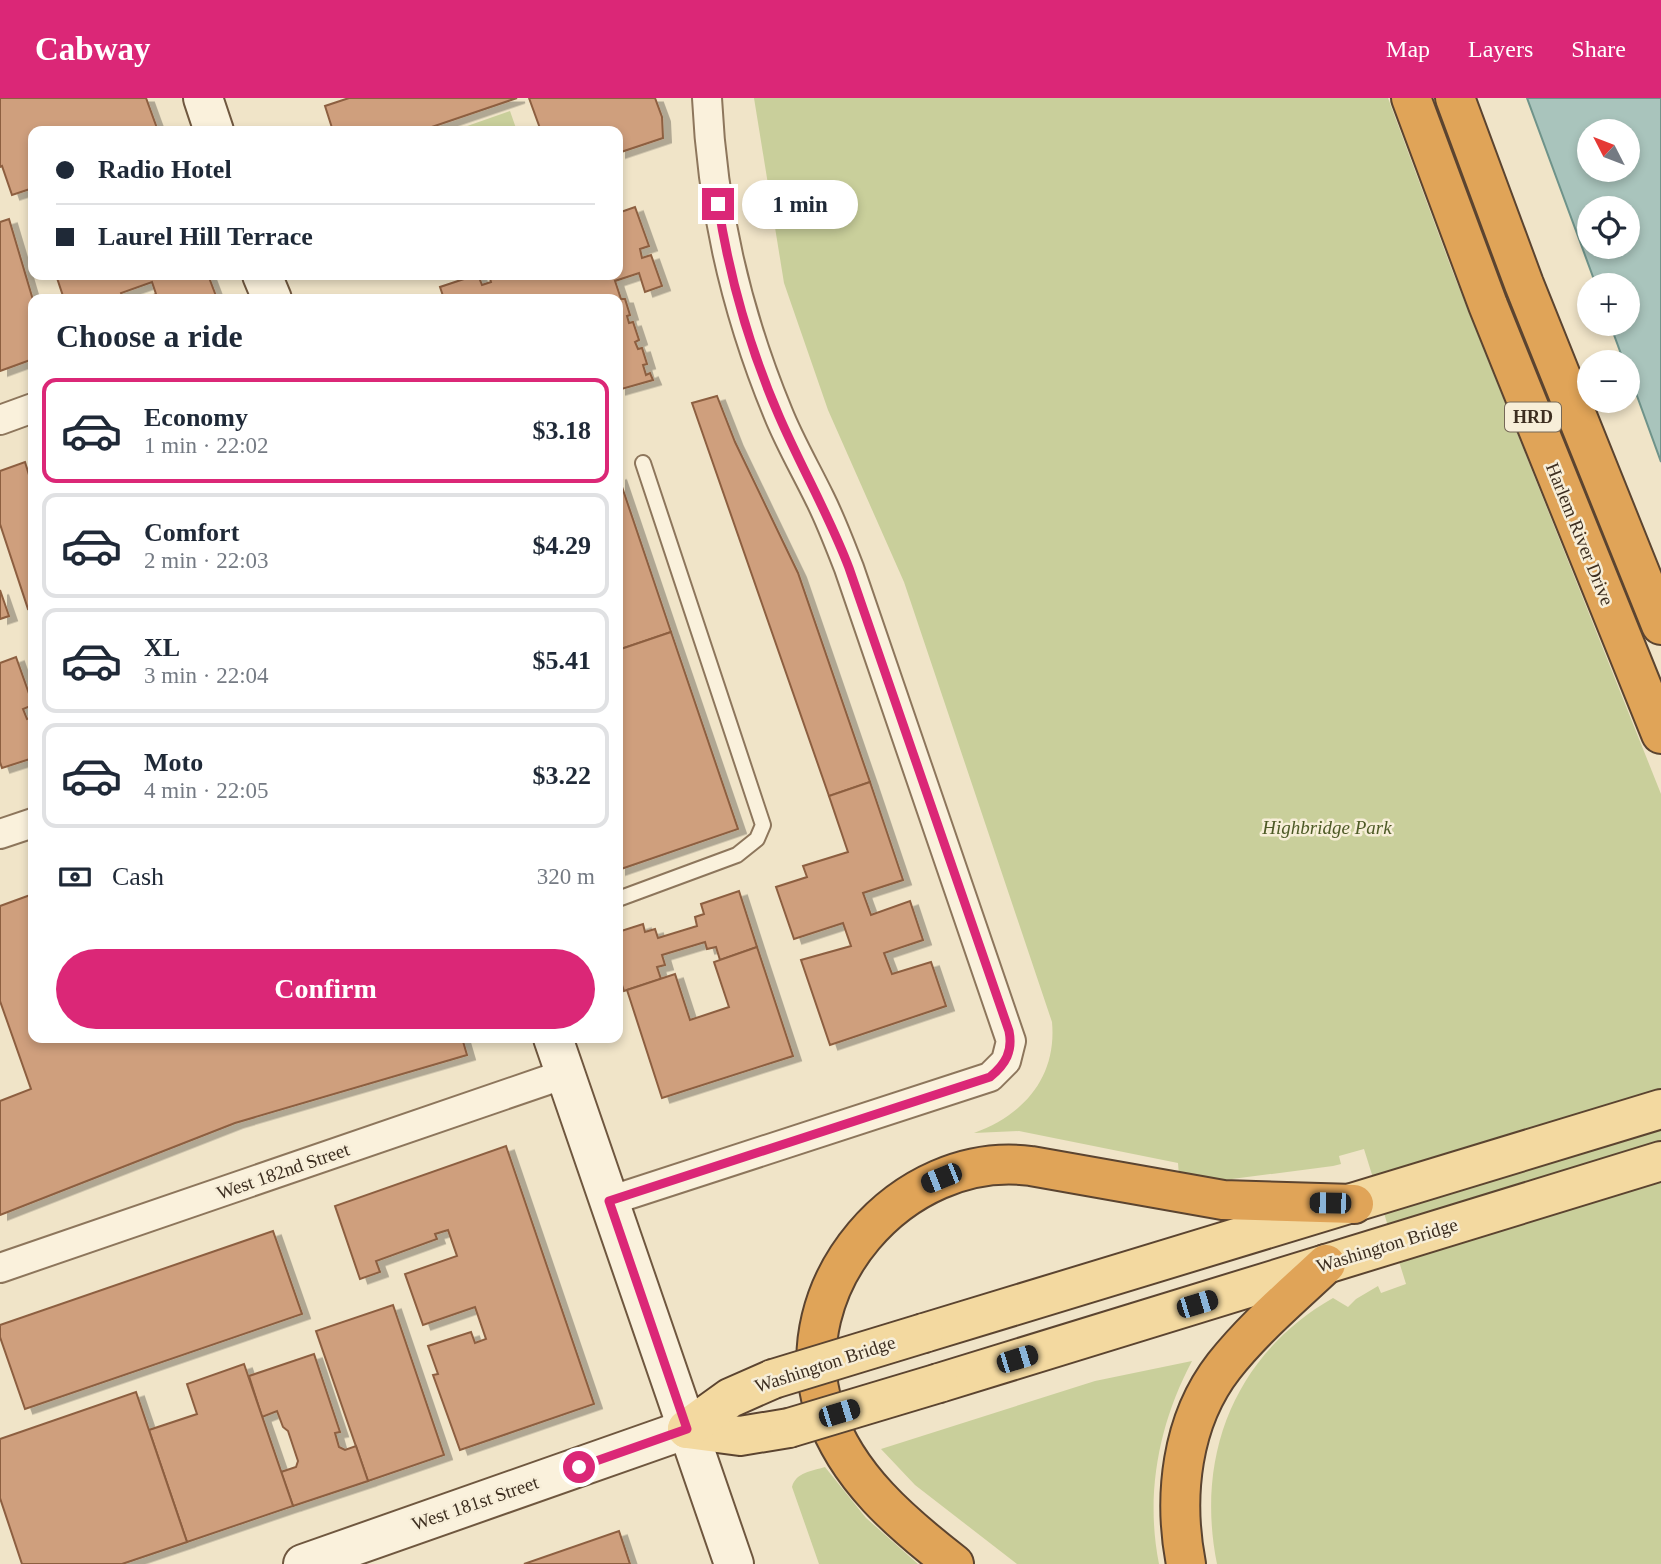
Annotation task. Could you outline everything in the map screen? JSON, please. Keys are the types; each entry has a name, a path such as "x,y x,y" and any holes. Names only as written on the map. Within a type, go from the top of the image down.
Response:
{"highway":[{"name":"Harlem River Drive","path":"1411,98 1488,304 1661,734"},
{"name":"HRD","path":"1455,98 1524,284 1661,625"},
{"path":"954,1564 908,1526 857,1472 831,1427 818,1384 819,1337 830,1292 851,1252 891,1208 924,1185 941,1178 972,1168 1010,1165 1031,1166 1238,1202 1354,1204"},
{"path":"1186,1564 1180,1519 1182,1477 1189,1439 1201,1405 1222,1368 1240,1346 1326,1264"}],"main road":[{"path":"203,98 212,126"},
{"path":"555,1043 734,1564"},
{"name":"Washington Bridge","path":"687,1429 730,1398 773,1379 1661,1109"},
{"name":"Washington Bridge","path":"687,1429 740,1436 789,1429 1661,1161"},
{"name":"West 181st Street","path":"303,1564 687,1429"}],"street":[{"path":"609,1201 990,1077 1006,1061 1011,1041 849,568 831,522 779,417 764,378 726,244 712,162 707,98"},
{"path":"0,420 28,410"},
{"path":"0,834 28,825"},
{"name":"West 182nd Street","path":"0,1268 565,1074"}],"lane":[{"path":"623,898 737,855 757,839 763,825 643,463"}],"green space":[{"name":"Highbridge Park","path":"754,98 1388,98 1452,270 1661,794 1661,1564 1217,1564 1212,1524 1212,1484 1218,1447 1230,1411 1247,1378 1270,1348 1299,1321 1333,1298 1348,1307 1378,1286 1381,1293 1406,1284 1364,1149 1339,1156 1341,1164 1333,1166 1209,1182 1179,1176 1178,1163 1019,1131 974,1133 1008,1116 1034,1091 1049,1060 1052,1022 904,582 828,410 784,283"},
{"path":"510,111 515,126 467,126"},
{"path":"1192,1361 1171,1409 1158,1459 1154,1511 1159,1564 1017,1564 915,1485 881,1449 1095,1381"},
{"path":"825,1467 866,1518 918,1564 819,1564 792,1487 801,1475"}],"water":[{"path":"1527,98 1661,98 1661,462 1640,404 1640,350 1620,350 1614,336 1640,336 1640,273 1592,273 1586,259 1640,259 1640,196 1577,196 1577,234"}],"building":[{"path":"0,98 146,98 156,126 28,126 28,190 12,195 2,166 0,167"},
{"path":"349,98 517,98 435,126 331,126 325,106"},
{"path":"529,98 655,98 662,117 663,138 623,151 623,126 539,126"},
{"path":"635,207 649,246 640,249 642,258 651,255 662,286 645,292 639,273 623,278 623,211"},
{"path":"9,219 31,294 28,294 28,361 0,371 0,222"},
{"path":"58,280 210,280 215,294 156,294 152,282 121,294 62,294"},
{"path":"461,280 480,280 482,285 491,282 618,280 615,281 619,294 442,294 440,287"},
{"path":"623,299 630,315 627,316 629,323 633,322 639,340 635,342 638,349 642,348 647,364 643,365 646,375 650,373 653,380 623,389"},
{"path":"717,396 735,442 798,573 870,782 829,796 692,403"},
{"path":"25,462 28,472 28,609 0,524 0,471"},
{"path":"623,490 671,632 623,648"},
{"path":"0,590 9,616 0,619"},
{"path":"671,632 738,829 623,868 623,648"},
{"path":"16,657 28,691 28,707 23,709 28,719 28,760 2,768 0,762 0,663"},
{"path":"870,782 903,880 863,893 871,915 910,901 923,940 884,953 892,974 931,962 946,1006 830,1045 801,960 851,946 843,923 794,939 776,887 807,877 803,866 848,852 829,796"},
{"path":"739,891 757,947 720,960 716,947 707,949 705,942 662,955 665,965 657,967 661,979 624,991 623,930 643,924 645,932 655,929 658,938 697,926 695,917 704,914 701,904"},
{"path":"28,896 28,1043 463,1043 467,1055 235,1123 0,1215 0,1101 31,1089 0,1001 0,906"},
{"path":"757,947 793,1056 662,1098 627,990 675,974 690,1020 729,1007 714,962"},
{"path":"506,1146 594,1404 460,1450 433,1375 438,1374 428,1346 471,1332 475,1343 486,1339 475,1307 423,1325 405,1274 457,1256 448,1230 435,1234 437,1239 376,1261 380,1272 360,1279 335,1206"},
{"path":"273,1231 302,1314 25,1409 0,1337 0,1325"},
{"path":"393,1305 444,1455 368,1481 316,1331"},
{"path":"314,1354 340,1432 335,1433 339,1447 345,1450 356,1446 368,1481 293,1506 281,1472 296,1467 298,1461 288,1431 283,1427 277,1411 262,1417 249,1376"},
{"path":"244,1364 293,1506 187,1542 149,1430 197,1414 187,1384"},
{"path":"136,1392 187,1542 122,1564 22,1564 0,1498 0,1439"},
{"path":"619,1531 630,1564 524,1564"}],"route":[{"path":"579,1467 687,1429 609,1201 990,1077 1006,1061 1010,1051 1009,1031 849,568 831,522 779,417 764,378 732,270 718,204"}]}
